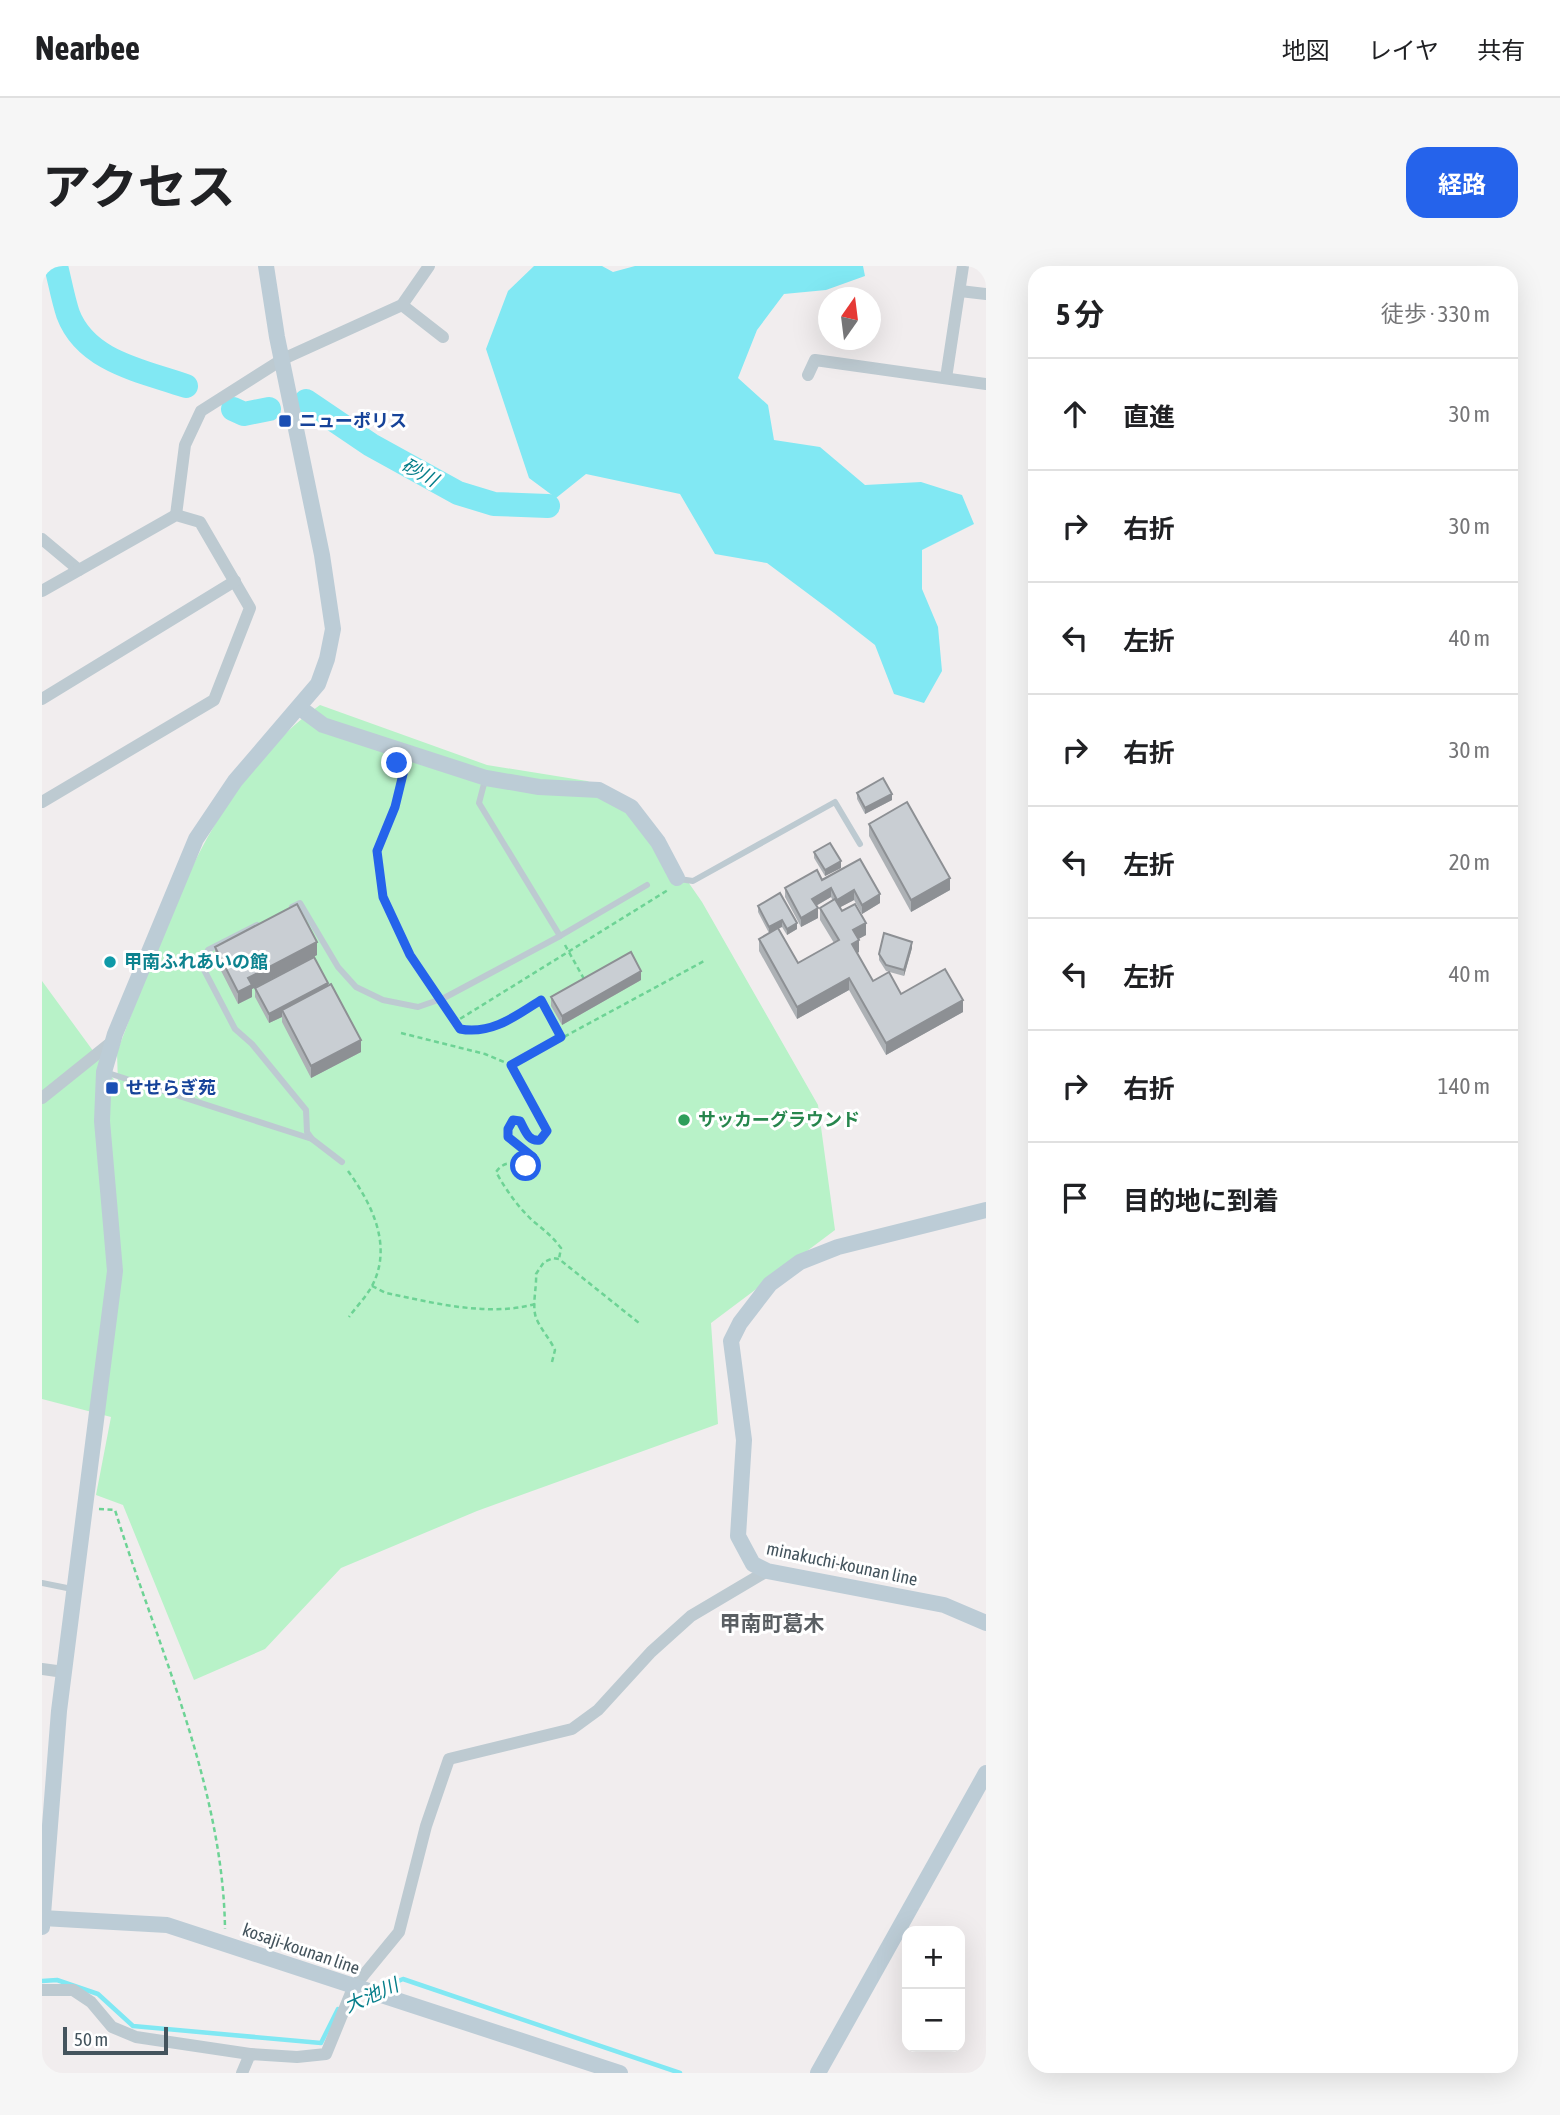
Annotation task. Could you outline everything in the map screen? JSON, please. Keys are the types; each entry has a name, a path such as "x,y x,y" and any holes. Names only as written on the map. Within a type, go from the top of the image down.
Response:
{"street":[{"path":"43,1921 64,1672 115,1271 102,1121 104,1072 113,1041 196,839 235,781 318,684 327,659 333,629 322,555 266,266"},
{"path":"176,514 185,445 201,411 283,359 402,304 429,266"},
{"path":"946,378 963,266"},
{"path":"960,291 986,294"},
{"path":"402,304 443,337"},
{"path":"808,375 816,360 986,384"},
{"path":"42,592 176,514 200,522 250,608 214,700 42,802"},
{"path":"42,539 79,569"},
{"path":"42,699 235,581"},
{"path":"300,708 323,725 486,778 540,787 599,790 631,807 658,842 675,882"},
{"path":"42,1098 113,1041"},
{"name":"minakuchi-kounan line","path":"986,1210 838,1247 800,1262 770,1284 740,1323 732,1341 744,1440 737,1536 753,1564 767,1571 944,1605 986,1623"},
{"path":"42,1990 74,1990 91,2002 112,2027 136,2036 250,2054 297,2057 326,2054 354,1987 399,1932 426,1826 449,1759 572,1729 598,1710 651,1652 691,1616 767,1571"},
{"path":"42,1669 64,1672"},
{"path":"818,2073 986,1773"},
{"name":"kosaji-kounan line","path":"43,1921 167,1925 620,2073"},
{"path":"242,2073 250,2054"}],"lane":[{"path":"486,778 479,803 560,936"},
{"path":"675,882 693,881 835,802 860,844"},
{"path":"288,909 300,903 338,967 356,987 383,1000 418,1007 444,998 560,936 647,885"},
{"path":"265,921 208,950 202,966 235,1029 252,1044 306,1110 307,1132 342,1162"},
{"path":"104,1072 312,1139"},
{"path":"42,1583 74,1590"}],"path":[{"path":"397,763 405,766 395,807 377,851 383,897 410,955 460,1029 474,1032 489,1028 541,1000 561,1037"},
{"path":"455,1022 569,952 675,882"},
{"path":"560,936 586,983"},
{"path":"511,1065 706,960"},
{"path":"401,1033 485,1054 511,1065 547,1131 540,1140 534,1141 529,1138 520,1121 513,1120 508,1129 508,1137 533,1157 534,1163 530,1167 511,1162 502,1165 496,1172 508,1194 531,1219 551,1234 561,1248 559,1259"},
{"path":"342,1162 366,1196 376,1222 383,1253 372,1286 349,1317"},
{"path":"552,1362 555,1350 537,1320 535,1304 536,1274 544,1262 553,1258 559,1259 639,1323"},
{"path":"372,1286 386,1293 425,1301 482,1308 511,1311 535,1304"},
{"path":"85,1508 115,1510 177,1699 213,1816 225,1888 225,1943"}],"green space":[{"path":"320,705 487,765 587,781 632,801 702,902 818,1105 835,1230 711,1323 718,1424 477,1511 341,1568 265,1649 194,1680 123,1505 96,1495 111,1417 42,1399 42,981 118,1085 117,1052 153,957 195,862 219,818 248,776 281,738"}],"water":[{"path":"534,266 602,266 613,272 635,266 863,266 865,276 834,287 818,287 818,291 784,294 757,330 738,378 768,405 774,440 820,447 865,485 921,482 962,495 974,524 922,550 922,589 938,627 942,671 924,703 894,694 875,645 767,563 715,554 680,494 586,474 556,498 529,478 486,349 508,291"}],"building":[{"path":"883,778 892,794 865,808 857,793"},
{"path":"907,802 950,878 911,900 869,824"},
{"path":"830,843 841,861 825,870 814,852"},
{"path":"860,859 880,894 862,905 854,890 837,900 831,888 812,899 818,908 801,918 785,888 817,870 822,880"},
{"path":"780,893 797,923 787,929 782,920 769,927 758,906"},
{"path":"835,899 842,911 855,904 866,923 853,930 859,940 852,944 873,981 889,972 901,994 945,969 963,1000 886,1043 849,978 797,1007 759,939 778,928 798,963 839,940 820,908"},
{"path":"297,904 317,942 248,978 252,985 238,992 215,947"},
{"path":"884,933 912,942 904,970 886,965 879,954"},
{"path":"631,952 641,971 562,1016 551,997"},
{"path":"314,957 328,983 269,1014 255,988"},
{"path":"331,984 361,1040 311,1066 282,1010"}],"waterway":[{"name":"砂川","path":"56,266 68,314 76,330 88,343 118,362 186,386"},
{"name":"砂川","path":"306,401 371,445 458,493 494,504 548,506"},
{"name":"砂川","path":"233,409 244,414 269,409"},
{"name":"大池川","path":"380,1989 403,1979 680,2073"},
{"name":"大池川","path":"42,1981 57,1980 98,1994 133,2026 321,2043 338,2009"}],"place":[{"name":"ニューポリス","path":"285,421"},
{"name":"甲南ふれあいの館","path":"110,962"},
{"name":"せせらぎ苑","path":"112,1088"},
{"name":"サッカーグラウンド","path":"684,1120"}],"district":[{"name":"甲南町葛木","path":"772,1624"}],"route":[{"path":"397,763 405,766 395,807 377,851 383,897 410,955 460,1029 474,1032 489,1028 505,1022 541,1000 561,1037 511,1065 547,1131 540,1140 534,1141 529,1138 520,1121 513,1120 508,1129 508,1137 533,1157 534,1163 530,1167 526,1166"}]}
